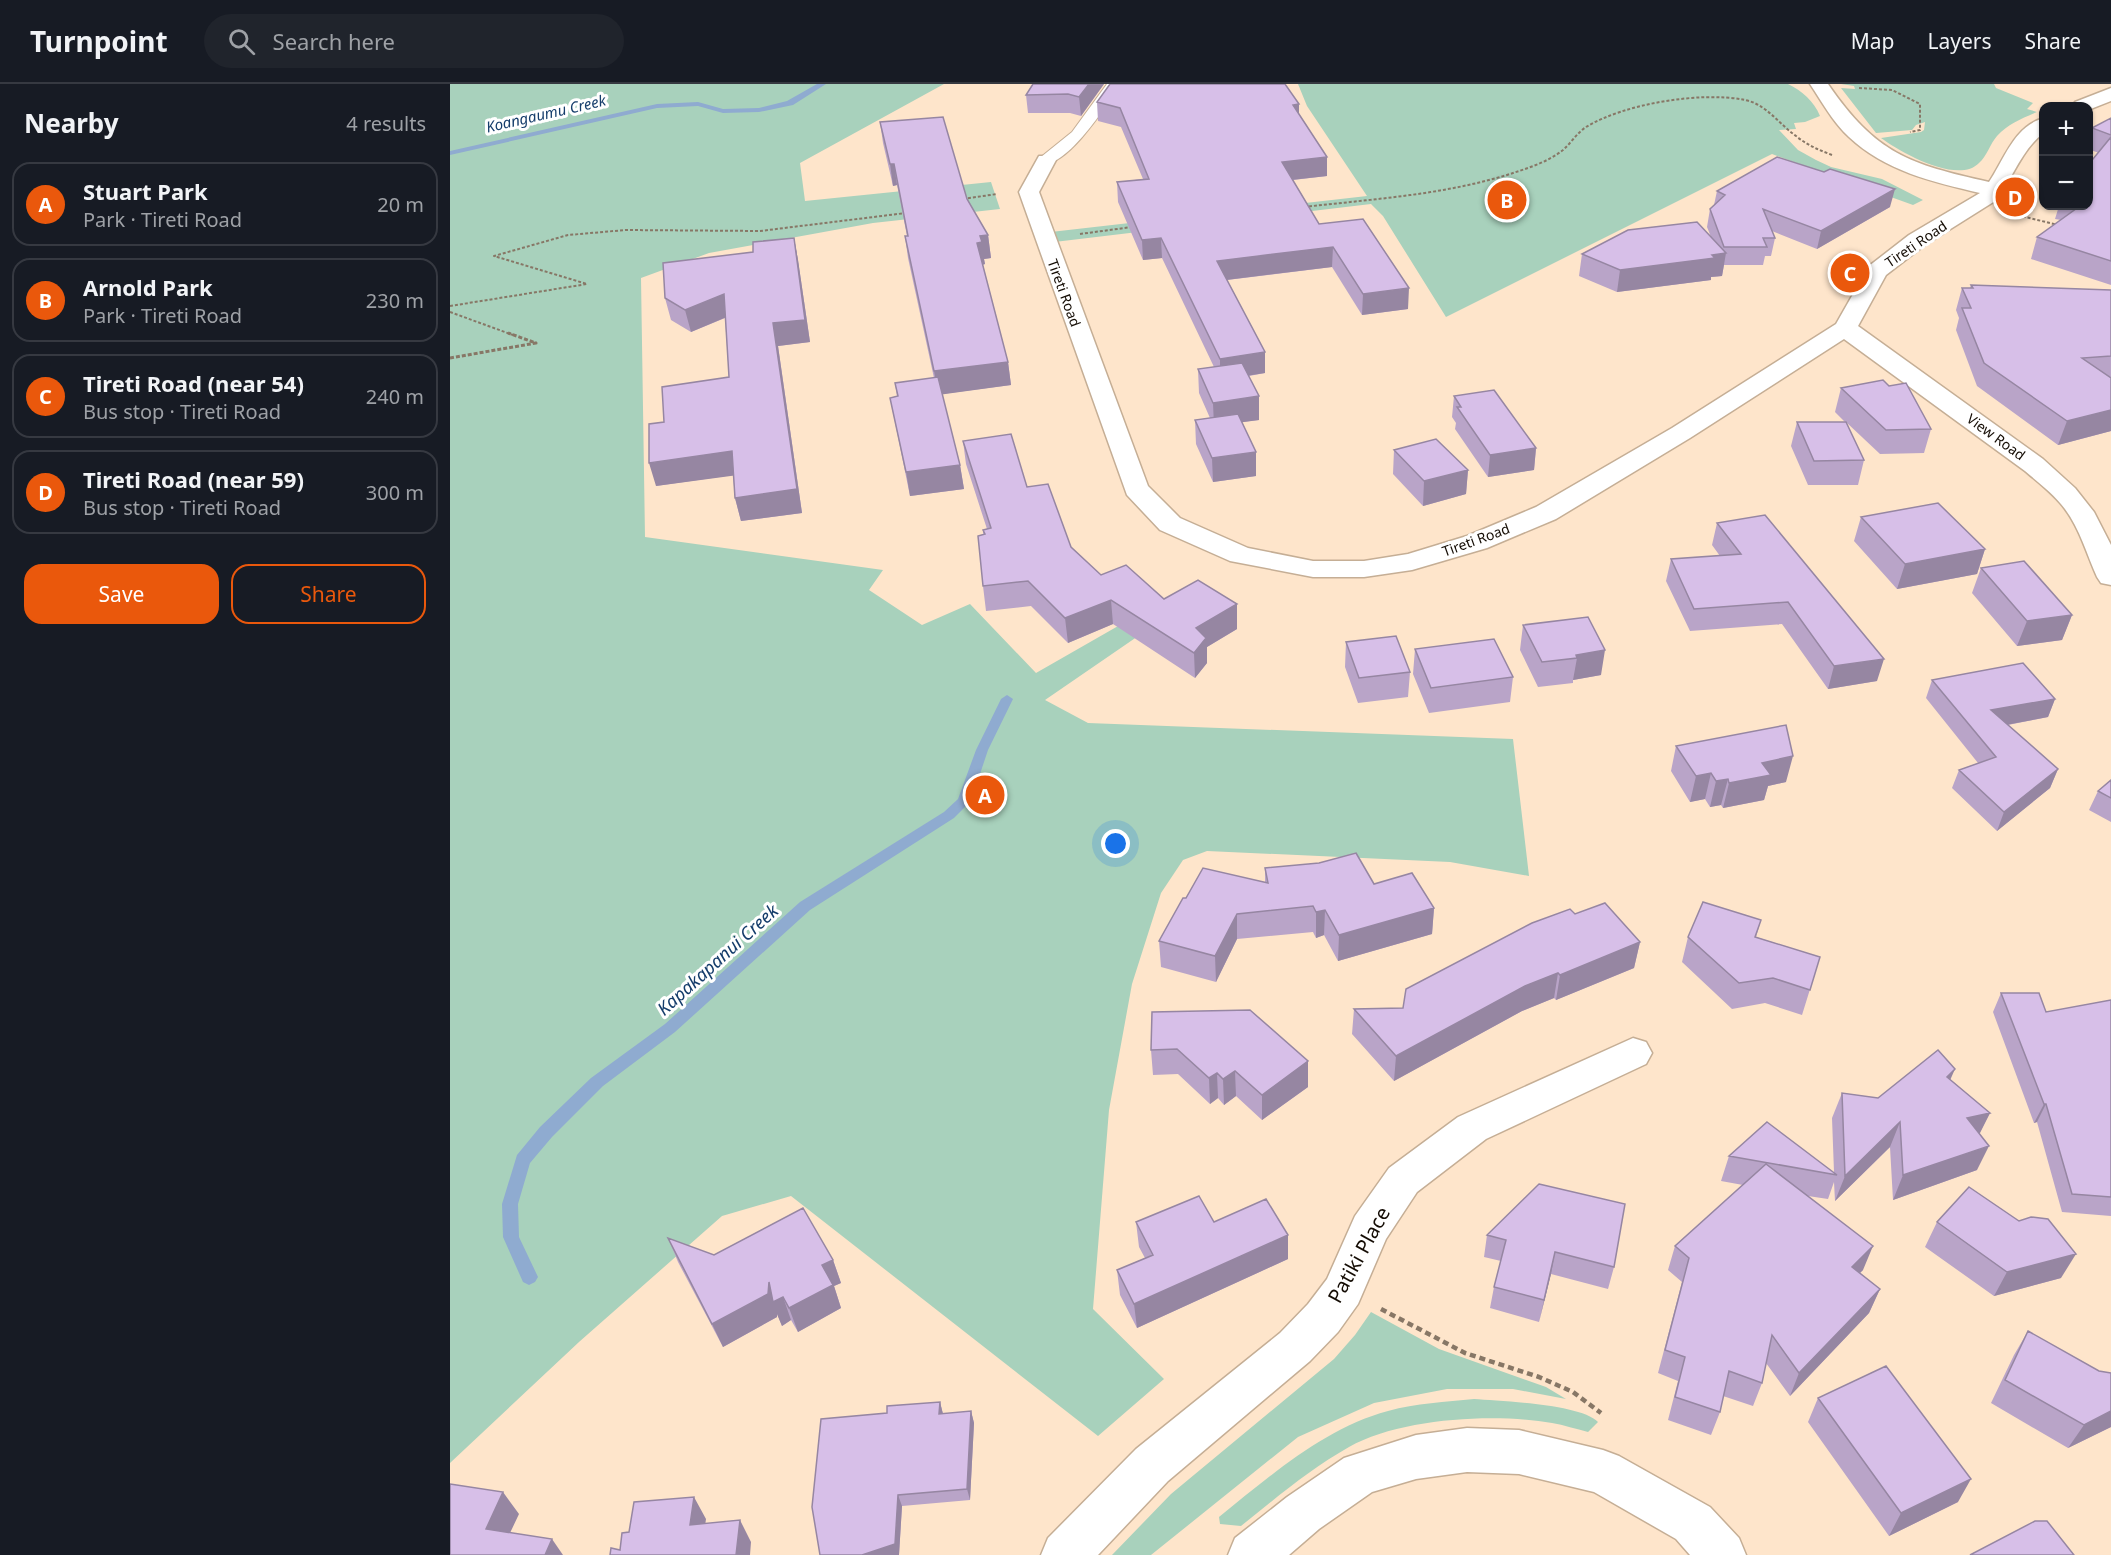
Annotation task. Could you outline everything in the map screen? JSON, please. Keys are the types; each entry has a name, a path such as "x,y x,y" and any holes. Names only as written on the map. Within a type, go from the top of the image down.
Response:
{"street":[{"path":"1819,84 1853,130 1890,159 1916,170 1995,190"},
{"path":"2092,102 2111,94"},
{"name":"Tireti Road","path":"1029,192 1136,489 1170,524 1240,555 1313,569 1364,569 1412,562 1478,542 1546,513 1691,427 1845,328 1877,271 1898,253 1977,205 1995,190 2019,145 2039,126"},
{"path":"1029,192 1046,160"},
{"name":"View Road","path":"1845,328 2034,465 2060,488 2076,505 2084,518 2111,577"},
{"name":"Patiki Place","path":"1065,1555 1152,1465 1295,1347 1323,1318 1343,1291 1370,1229 1403,1180 1472,1128 1633,1053"},
{"path":"1252,1555 1303,1513 1360,1474 1416,1456 1467,1450 1519,1452 1603,1472 1693,1523 1722,1555"}],"lane":[{"path":"1046,160 1077,135 1114,84"}],"path":[{"path":"1854,87 1892,90 1920,104 1920,130 1902,133"},
{"path":"1295,208 1448,189 1509,174 1560,153 1584,128 1614,113 1677,101 1724,98 1748,101 1776,116 1788,130"},
{"path":"1995,190 2018,198 2008,212 2065,227"},
{"path":"962,199 1029,192"},
{"path":"450,306 587,285 494,256 568,235 626,230 760,231 910,213"},
{"path":"1077,234 1141,226"},
{"path":"450,312 536,343 450,358"},
{"path":"1373,1305 1465,1353 1573,1392 1601,1413"}],"green space":[{"path":"450,84 944,84 800,163 805,201 991,182 1000,209 873,223 709,253 641,278 645,537 883,570 869,590 922,625 970,604 1036,673 1181,590 1195,597 1045,700 1088,723 1513,739 1529,876 1450,862 1207,851 1183,860 1161,893 1132,984 1109,1110 1093,1309 1164,1379 1098,1436 791,1196 722,1216 579,1342 450,1463"},
{"path":"1298,84 1788,84 1807,97 1820,116 1805,122 1794,123 1796,129 1779,130 1798,150 1831,167 1882,179 1923,200 1913,205 1772,154 1446,317 1383,216 1371,204 1046,243 1042,233 1367,196 1307,106"},
{"path":"1841,84 1994,84 1996,88 2033,103 2027,109 2037,112 2001,132 1982,160 1970,169 1944,168 1915,158 1881,138 1921,132 1924,130 1925,122 1916,125 1912,130 1876,133 1841,88 1855,89 1854,86"},
{"path":"1371,1312 1439,1349 1546,1387 1566,1399 1513,1389 1447,1389 1374,1403 1298,1437 1151,1555 1112,1555 1171,1494 1334,1359"},
{"path":"1474,1399 1558,1407 1589,1416 1598,1422 1588,1432 1552,1423 1503,1418 1448,1420 1395,1430 1370,1437 1349,1447 1294,1484 1241,1526 1220,1524 1219,1517 1258,1486 1298,1455 1342,1429 1399,1408"}],"building":[{"path":"1033,84 1089,84 1079,97 1068,94 1026,95"},
{"path":"1110,84 1285,84 1299,104 1293,105 1327,157 1282,162 1319,224 1363,219 1409,288 1363,294 1333,247 1217,261 1265,352 1220,359 1161,238 1142,240 1117,182 1149,179 1120,108 1097,102"},
{"path":"943,117 967,199 988,235 980,236 982,242 977,243 1008,362 934,371 905,236 908,236 894,164 890,164 880,122"},
{"path":"2111,118 2111,135 2093,127"},
{"path":"2111,137 2111,261 2037,237 2074,210 2093,210 2093,159"},
{"path":"1777,157 1824,172 1830,169 1895,189 1821,231 1763,209 1775,238 1763,238 1767,247 1724,247 1710,209 1725,195 1717,191"},
{"path":"1697,222 1726,253 1712,255 1715,258 1620,270 1582,254 1628,230"},
{"path":"794,238 805,320 773,323 797,489 735,498 732,451 649,463 649,424 664,422 662,387 729,377 724,294 685,310 665,298 663,263 753,252 753,242"},
{"path":"1971,285 2111,290 2111,356 2082,358 2111,378 2111,410 2067,421 1984,363 1962,308 1971,308 1962,288 1973,288"},
{"path":"1242,363 1259,396 1213,403 1198,369"},
{"path":"938,377 960,465 906,472 890,398 898,396 895,383"},
{"path":"1883,380 1889,386 1906,383 1931,429 1886,430 1841,388"},
{"path":"1494,390 1536,448 1490,455 1457,407 1461,407 1454,396"},
{"path":"1238,414 1256,452 1212,458 1195,420"},
{"path":"1797,422 1846,422 1864,460 1814,461"},
{"path":"1011,434 1027,487 1048,484 1071,547 1101,575 1126,565 1164,599 1198,580 1237,604 1196,628 1206,638 1194,653 1111,600 1065,618 1028,581 983,586 978,536 985,534 983,530 991,528 963,441"},
{"path":"1436,439 1468,470 1424,481 1394,450"},
{"path":"1938,503 1985,549 1905,564 1861,517"},
{"path":"1765,515 1884,659 1834,666 1788,602 1694,609 1671,559 1741,554 1717,523"},
{"path":"2024,561 2072,615 2027,621 1981,568"},
{"path":"1588,617 1605,650 1576,655 1577,658 1542,662 1523,625"},
{"path":"1396,636 1410,672 1359,678 1346,642"},
{"path":"1494,639 1513,677 1431,688 1415,649"},
{"path":"2023,663 2055,699 1991,710 2058,769 2004,812 1959,770 1996,757 1932,680"},
{"path":"1786,725 1793,756 1762,763 1771,775 1729,783 1728,779 1716,781 1711,773 1696,776 1676,746"},
{"path":"2111,780 2111,798 2098,791"},
{"path":"1356,853 1374,884 1412,873 1434,908 1339,935 1325,910 1316,912 1313,906 1237,914 1215,956 1159,941 1203,868 1268,883 1265,868 1319,863"},
{"path":"1703,902 1761,920 1755,937 1820,957 1810,990 1773,978 1739,983 1688,937"},
{"path":"1605,903 1640,942 1560,975 1558,973 1525,986 1396,1056 1354,1009 1403,1008 1406,989 1532,923 1570,909 1575,914"},
{"path":"2001,993 2039,993 2046,1012 2111,1000 2111,1197 2072,1194 2046,1104 2044,1104"},
{"path":"1250,1010 1308,1061 1262,1095 1235,1071 1223,1079 1217,1073 1209,1078 1177,1049 1151,1050 1152,1012"},
{"path":"1938,1050 1955,1069 1947,1077 1990,1113 1967,1118 1989,1146 1903,1175 1900,1122 1845,1176 1842,1093 1878,1098"},
{"path":"1767,1122 1837,1175 1729,1156"},
{"path":"1766,1164 1873,1246 1852,1267 1880,1289 1799,1373 1772,1335 1762,1383 1729,1371 1720,1412 1675,1397 1685,1357 1665,1350 1689,1258 1675,1246"},
{"path":"1539,1184 1625,1204 1614,1267 1555,1252 1544,1300 1494,1287 1506,1240 1487,1235"},
{"path":"1969,1187 2019,1221 2031,1217 2048,1219 2076,1254 2007,1272 1937,1222"},
{"path":"1199,1196 1214,1222 1266,1199 1288,1235 1134,1304 1117,1270 1153,1255 1136,1222"},
{"path":"803,1208 833,1260 822,1265 833,1285 789,1308 783,1297 773,1302 769,1282 768,1294 712,1324 668,1238 714,1255"},
{"path":"2028,1331 2099,1371 2111,1373 2111,1411 2084,1425 2005,1380"},
{"path":"1886,1366 1971,1479 1901,1513 1818,1398"},
{"path":"940,1402 939,1414 971,1411 967,1489 898,1495 895,1544 862,1555 820,1555 812,1507 821,1419 887,1413 887,1406"},
{"path":"450,1484 503,1492 486,1529 552,1539 545,1555 450,1555"},
{"path":"694,1497 690,1525 740,1520 736,1555 610,1555 611,1548 620,1550 622,1533 629,1532 634,1502"},
{"path":"2035,1521 2047,1521 2074,1555 1970,1555"}],"waterway":[{"name":"Koangaumu Creek","path":"450,153 657,106 698,104 723,111 759,110 790,103 822,84"},
{"name":"Kapakapanui Creek","path":"529,1277 511,1237 510,1204 523,1160 546,1132 597,1082 670,1028 805,906 949,815 964,801 982,750 1007,699"}],"place":[{"name":"Tireti Road (near 59)","path":"2015,197"},
{"name":"Arnold Park","path":"1507,200"},
{"name":"Tireti Road (near 54)","path":"1850,273"},
{"name":"Stuart Park","path":"985,795"}]}
